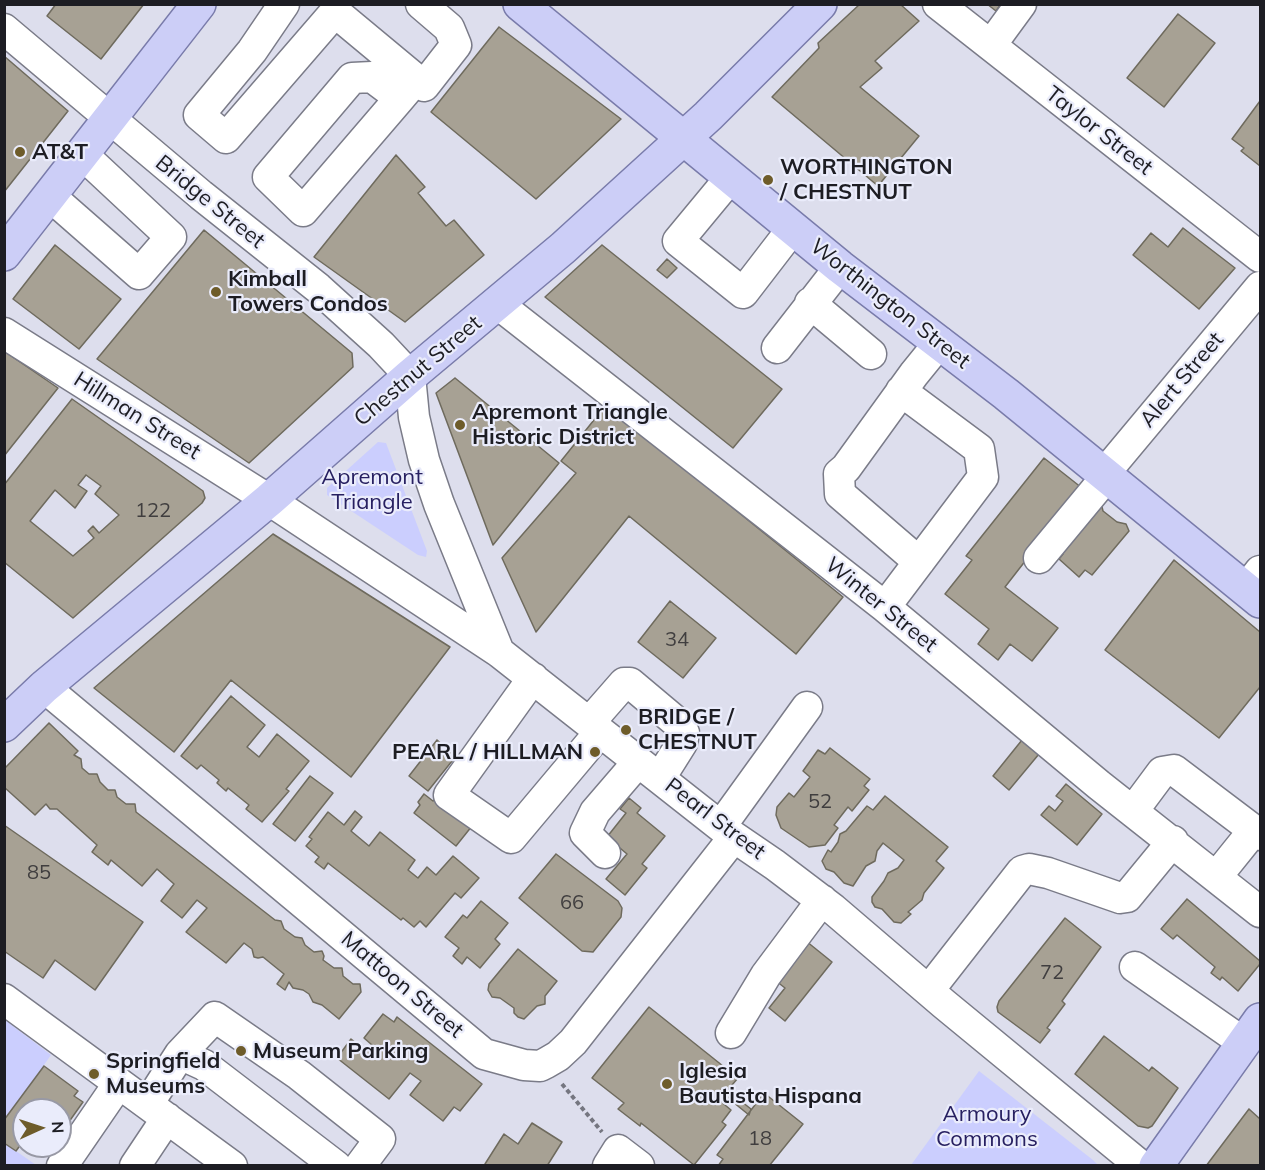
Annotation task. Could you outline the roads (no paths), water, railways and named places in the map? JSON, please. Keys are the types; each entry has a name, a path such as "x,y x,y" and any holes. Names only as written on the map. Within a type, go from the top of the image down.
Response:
{"main road":[{"path":"4,254 199,4"},
{"name":"Worthington Street","path":"520,4 840,267 940,342 1106,475 1256,587"},
{"name":"Chestnut Street","path":"4,725 44,687 269,500 410,376 563,248 683,138 819,4"},
{"path":"1156,1166 1252,1032"}],"street":[{"path":"284,4 252,51 199,116 226,138 335,12 408,88"},
{"path":"408,88 303,211 268,177 352,78 372,76 408,88 424,86 456,45 449,28 421,4"},
{"name":"Taylor Street","path":"938,4 1260,257"},
{"path":"991,45 1021,4"},
{"name":"Bridge Street","path":"4,29 201,195 318,288 381,345 410,376"},
{"path":"50,196 139,274 171,237 82,154"},
{"path":"731,177 678,241 743,293 793,228"},
{"path":"777,348 840,267"},
{"name":"Alert Street","path":"1039,558 1260,287"},
{"path":"810,303 871,354"},
{"name":"Winter Street","path":"498,304 885,607 1029,728 1260,912"},
{"name":"Hillman Street","path":"4,333 269,500"},
{"path":"918,562 840,494 838,474 846,468 901,391 940,342"},
{"path":"410,376 416,427 424,459 439,504 499,652"},
{"path":"885,607 983,477 979,449 901,391"},
{"name":"Pearl Street","path":"269,500 499,652 727,831 822,900 1141,1166"},
{"path":"533,678 448,795 511,838 595,727 624,684 630,683 680,725 684,734 682,743 595,812 585,834 605,853"},
{"name":"Mattoon Street","path":"44,687 484,1054 532,1066 546,1063 573,1042 727,831"},
{"path":"727,831 807,707"},
{"path":"1133,811 1162,772 1174,770 1257,833 1216,876"},
{"path":"929,990 1022,871 1029,869 1048,873 1120,897 1127,897 1173,841"},
{"path":"731,1033 766,975 822,900"},
{"path":"1135,967 1252,1032"},
{"path":"4,999 232,1166"},
{"path":"135,1166 180,1054 215,1017 299,1075 380,1139 360,1166"},
{"path":"180,1054 204,1065 336,1166"},
{"path":"62,1166 119,1083"}],"place":[{"name":"AT&T","path":"20,152"},
{"name":"WORTHINGTON / CHESTNUT","path":"768,180"},
{"name":"Kimball Towers Condos","path":"216,292"},
{"name":"Apremont Triangle Historic District","path":"460,425"},
{"name":"BRIDGE / CHESTNUT","path":"626,730"},
{"name":"PEARL / HILLMAN","path":"595,752"},
{"name":"Museum Parking","path":"241,1051"},
{"name":"Springfield Museums","path":"94,1074"},
{"name":"Iglesia Bautista Hispana","path":"667,1084"}],"park label":[{"name":"Apremont Triangle","path":"372,490"},
{"name":"Armoury Commons","path":"987,1126"}]}
